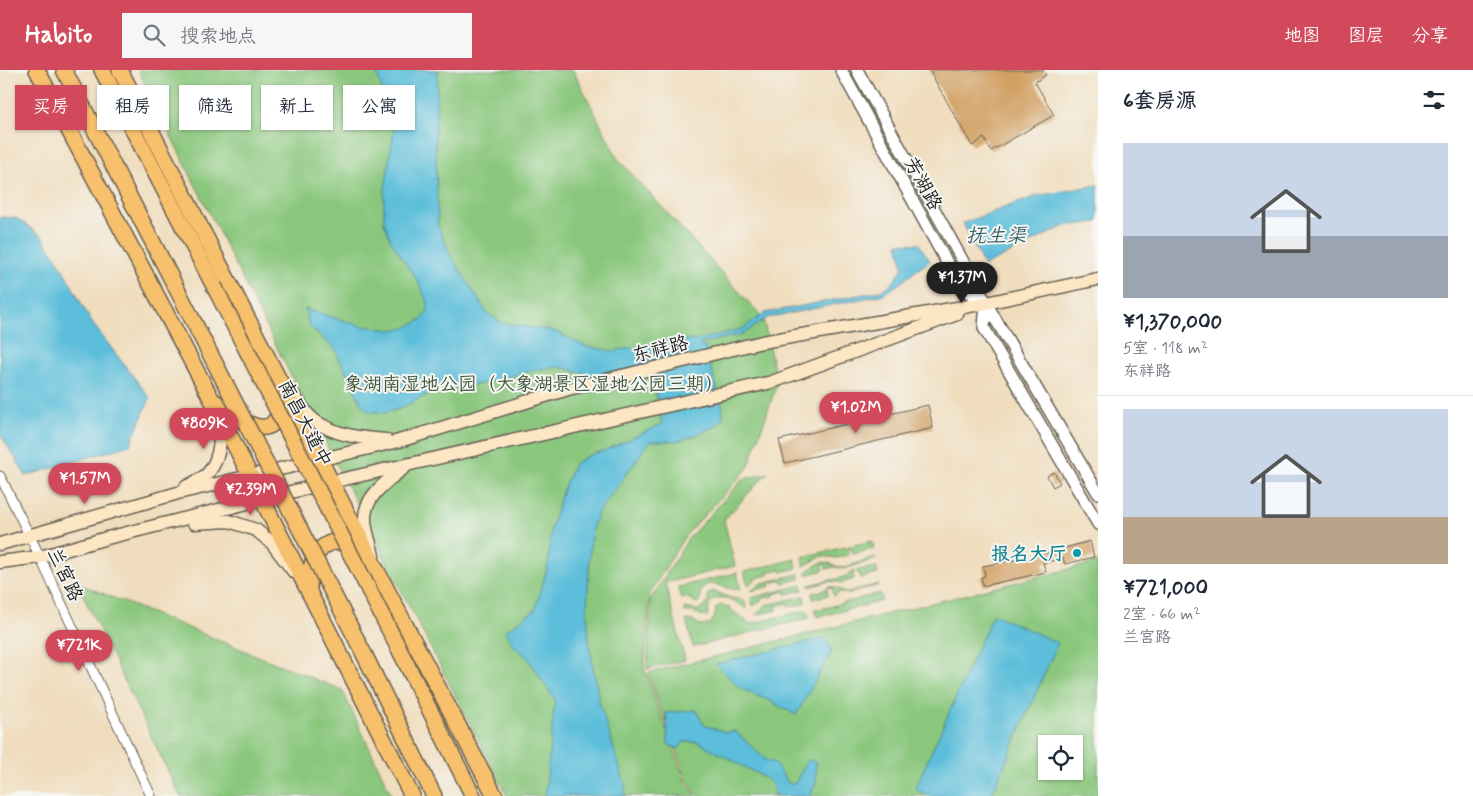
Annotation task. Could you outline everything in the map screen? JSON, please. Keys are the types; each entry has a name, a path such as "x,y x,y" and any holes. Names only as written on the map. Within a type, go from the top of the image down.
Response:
{"highway":[{"path":"37,70 212,400 412,796"},
{"name":"南昌大道中","path":"102,70 395,641 472,796"},
{"path":"120,70 376,571 495,796"},
{"path":"64,71 365,656 434,796"},
{"path":"212,400 243,423 261,428 270,425 275,419 280,404 278,376"},
{"path":"309,592 311,568 320,549 327,543 338,541 351,547 376,571"}],"main road":[{"name":"东祥路","path":"178,492 399,442 568,389 762,342 986,303 1098,279"},
{"name":"东祥路","path":"164,524 331,482 772,382 986,303"},
{"path":"278,376 314,420 337,433 354,437 399,442"},
{"path":"0,544 178,492 209,473 219,449 220,430 212,400"},
{"path":"376,571 365,520 368,503 380,488 409,464"},
{"path":"2,562 40,557 164,524 229,521 256,530 272,543 309,592"}],"street":[{"name":"芳湖路","path":"841,70 961,288 986,303"},
{"name":"芳湖路","path":"857,70 986,303 1098,493"},
{"path":"986,303 984,328 1098,524"},
{"name":"兰宫路","path":"0,476 40,557 151,796"}],"green space":[{"name":"象湖南湿地公园（大象湖景区湿地公园三期）","path":"138,70 573,70 618,159 763,318 777,384 748,468 685,536 650,593 644,668 686,783 696,796 507,796 289,372 168,130 169,85 146,85"},
{"path":"768,473 724,520 735,566 665,583 685,660 647,669 651,599 688,539 743,479"},
{"path":"872,541 874,549 853,554 851,548 848,549 849,555 837,558 822,556 804,566 802,557"},
{"path":"875,557 876,559 844,569 835,567 826,569 825,564 822,565 824,570 807,575 806,572 820,563 825,562 843,568"},
{"path":"795,559 797,568 781,572 780,569 767,572 768,575 759,577 748,585 744,572"},
{"path":"1098,562 1098,796 698,796 688,782 648,673"},
{"path":"876,567 878,574 860,578 857,571 853,572 854,579 843,583 829,581 810,587 809,585 840,578 849,575 852,571"},
{"path":"737,573 741,590 708,584 701,589 700,599 697,603 686,597 681,598 678,587"},
{"path":"799,574 800,579 783,583 782,580 770,583 771,586 751,591 762,583"},
{"path":"77,583 342,690 392,796 180,796"},
{"path":"879,584 847,594 840,592 834,596 832,588 828,587 830,586 847,592"},
{"path":"802,585 803,590 786,594 785,591 774,594 774,596 764,598 753,606 751,598"},
{"path":"828,588 828,595 813,599 812,593"},
{"path":"713,591 731,598 744,600 747,609 729,599 720,598 710,602 707,617 693,612 684,612 684,608 697,610 704,608 708,601 708,594"},
{"path":"880,593 882,601 817,617 815,609"},
{"path":"804,596 805,603 789,607 788,603 776,606 777,610 756,615 766,605"},
{"path":"721,605 728,607 750,624 807,610 809,618 693,647 686,620 693,621 702,626 710,624 715,616 716,608"}],"water":[{"path":"376,70 438,70 435,131 438,226 451,256 487,313 502,323 554,331 585,346 613,351 680,339 694,341 742,329 765,313 880,291 894,281 903,267 898,243 919,244 930,261 881,295 767,318 743,334 700,344 705,347 723,409 723,418 717,425 694,436 676,441 650,441 598,513 592,529 590,547 587,614 590,649 599,701 624,781 626,796 545,796 555,700 527,657 513,645 506,630 535,610 548,565 551,529 563,489 574,464 589,455 606,450 662,424 650,366 593,376 559,367 534,370 488,383 436,390 401,408 385,413 368,411 362,405 335,349 309,326 305,309 362,326 391,330 405,328 421,320 427,313 428,303 417,280 391,241 384,222 384,195 394,130 415,130 415,85 381,85"},
{"name":"抚生渠","path":"1098,185 1098,222 1064,226 984,266 963,223 1036,196"},
{"path":"0,217 16,218 42,236 60,264 92,323 150,398 130,445 26,476 0,434"},
{"path":"993,614 1058,643 991,796 930,796 915,789"},
{"path":"824,638 832,651 796,715 740,688 716,664"},
{"path":"696,710 704,725 725,732 735,731 767,761 774,762 788,783 795,784 807,760 816,762 816,783 810,796 775,796 772,784 767,779 698,742 684,742 678,749 668,744 666,713"}],"building":[{"path":"929,70 1043,70 1046,75 1035,82 1054,115 991,151 984,138 972,146"},
{"path":"928,405 933,428 785,463 779,440"},
{"path":"1054,472 1060,483 1053,487 1047,476"},
{"path":"1090,541 1094,557 1065,564 1063,558 1043,563 1046,572 983,586 981,577 985,576 983,566 1026,559"}],"place":[{"name":"报名大厅","path":"1077,553"}]}
